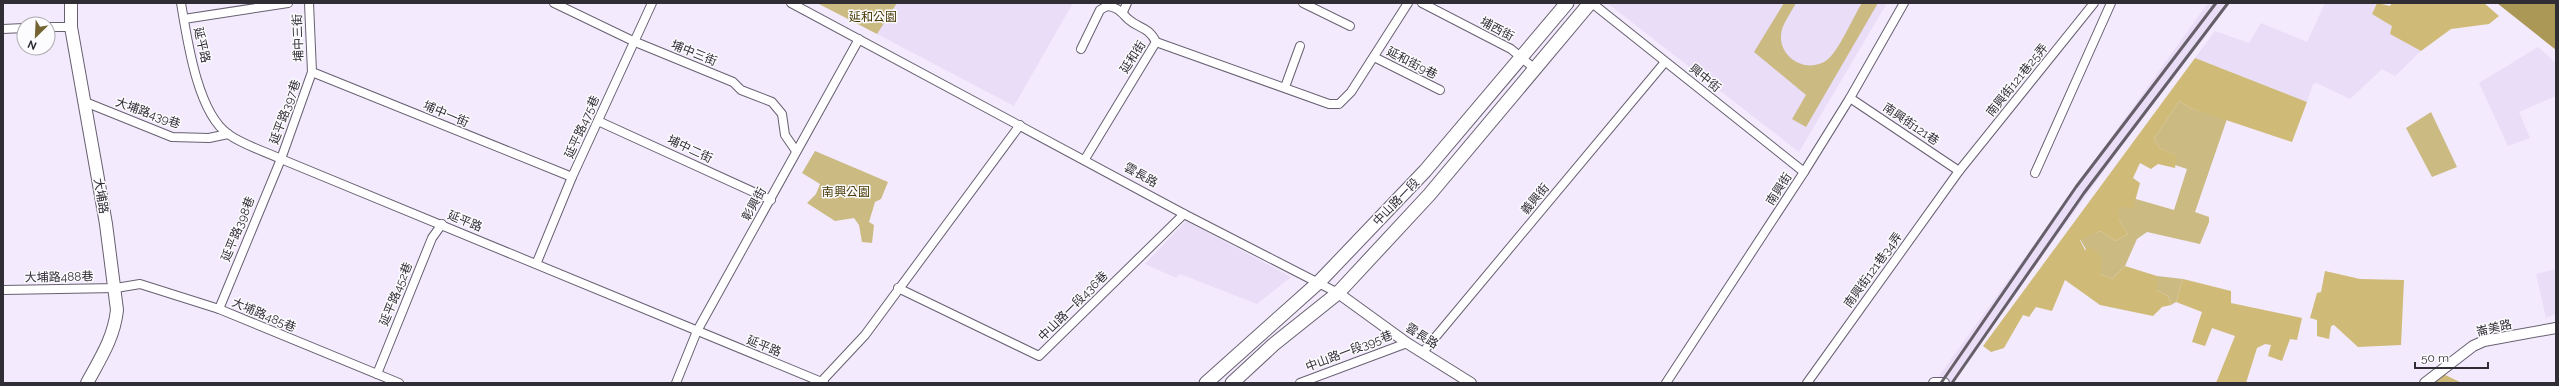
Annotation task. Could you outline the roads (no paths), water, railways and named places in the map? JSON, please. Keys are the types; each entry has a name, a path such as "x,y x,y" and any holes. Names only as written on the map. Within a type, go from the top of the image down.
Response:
{"main road":[{"name":"大埔路","path":"70,3 71,27 116,288 115,324 106,349 87,383"},
{"name":"中山路一段","path":"1206,383 1319,282 1425,171 1568,3"},
{"name":"中山路一段","path":"1232,383 1273,345 1338,293 1429,195 1591,3"}],"street":[{"name":"延平路","path":"181,3 191,55 206,104 228,134 281,159 537,262 697,331 822,382"},
{"path":"184,20 288,3"},
{"name":"埔中三街","path":"309,3 312,72"},
{"name":"埔中三街","path":"554,3 570,7 633,41 733,82 741,90 772,102 782,114 785,135 796,151"},
{"name":"延平路475巷","path":"537,262 572,177 633,41 652,3"},
{"name":"雲長路","path":"791,3 1085,159 1184,214 1319,282 1338,293 1407,343 1423,352 1460,380 1471,383"},
{"path":"1123,12 1127,3"},
{"path":"1302,3 1350,26"},
{"name":"延和街","path":"1085,159 1156,42 1329,104 1339,104 1351,92 1408,3"},
{"name":"埔西街","path":"1422,3 1511,49 1535,69"},
{"name":"興中街","path":"1591,3 1804,172"},
{"name":"南興街","path":"1666,383 1804,172 1850,98 1904,3"},
{"name":"南興街121巷25弄","path":"1959,171 2094,3"},
{"path":"2035,173 2111,3"},
{"path":"1081,49 1100,10 1107,6 1123,12 1128,19 1152,33 1156,42"},
{"path":"56,28 71,27"},
{"path":"3,29 16,28"},
{"name":"彰興街","path":"676,383 697,331 771,200 796,151 858,39"},
{"path":"1285,87 1300,46"},
{"name":"延和街9巷","path":"1374,57 1440,90"},
{"name":"義興街","path":"1423,352 1666,62"},
{"name":"延平路397巷","path":"281,159 312,72"},
{"name":"埔中一街","path":"312,72 572,177"},
{"name":"南興街121巷","path":"1850,98 1959,171"},
{"name":"大埔路439巷","path":"85,102 172,137 209,138 228,134"},
{"name":"埔中二街","path":"598,121 771,200"},
{"path":"822,382 865,334 1020,125"},
{"name":"延平路398巷","path":"219,309 281,159"},
{"name":"南興街121巷34弄","path":"1807,383 1959,171"},
{"name":"中山路一段436巷","path":"898,288 1039,356 1184,214"},
{"name":"延平路452巷","path":"377,374 432,238 442,224"},
{"name":"大埔路485巷","path":"116,288 140,284 219,309 399,383"},
{"name":"大埔路488巷","path":"3,290 116,288"},
{"name":"崙美路","path":"2425,383 2473,346 2484,341 2556,328"},
{"name":"中山路一段395巷","path":"1300,383 1407,343"},
{"path":"1934,383 1944,383"}],"railway":[{"path":"1941,383 2076,187 2216,3"},
{"path":"1952,383 2084,193 2228,3"}],"park label":[{"name":"延和公園","path":"873,17"},
{"name":"南興公園","path":"846,192"}]}
